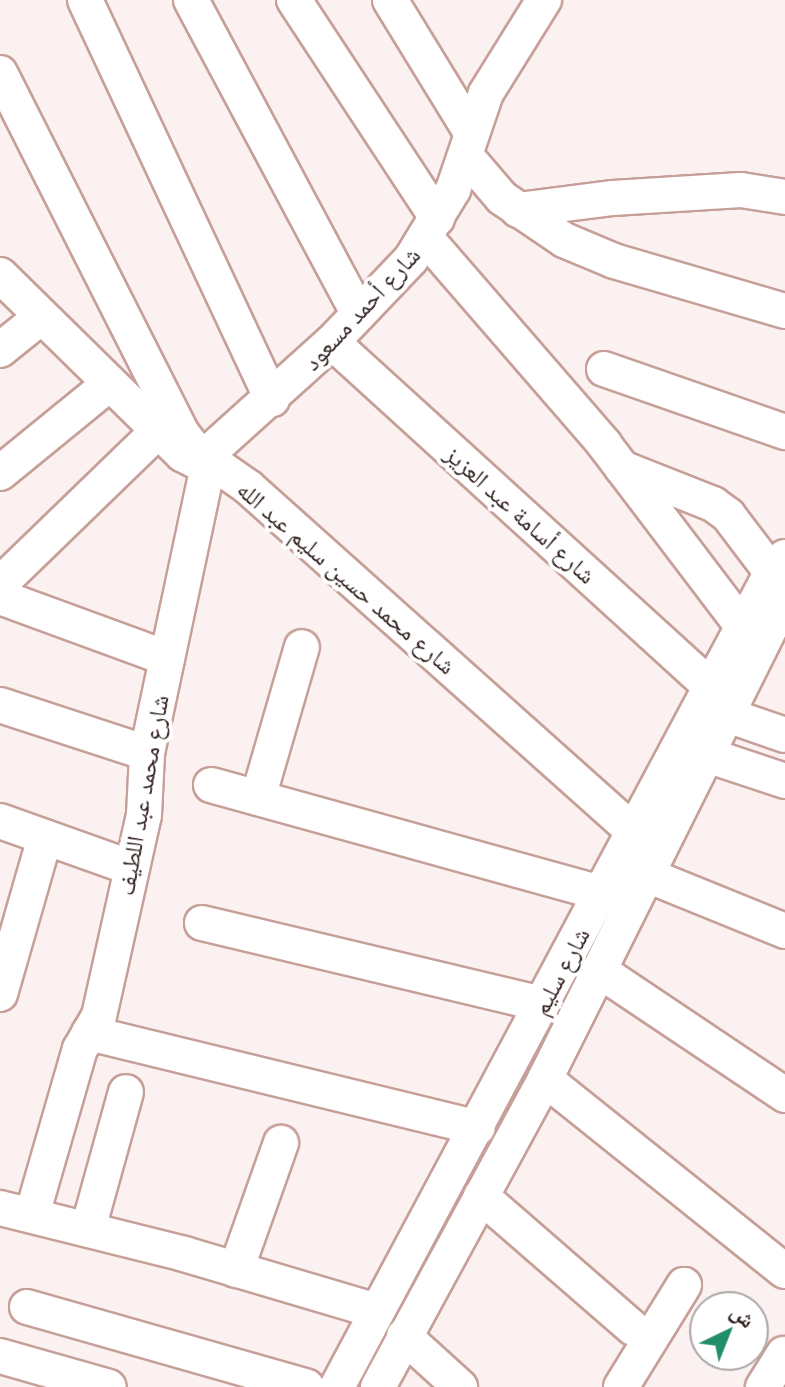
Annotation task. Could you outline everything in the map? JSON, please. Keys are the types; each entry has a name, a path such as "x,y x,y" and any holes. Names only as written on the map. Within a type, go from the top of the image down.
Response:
{"street":[{"path":"85,0 272,399"},
{"path":"191,0 359,314"},
{"path":"294,0 431,228 531,357 764,639"},
{"path":"390,0 469,145 518,210 564,240 614,261 785,311"},
{"name":"شارع أحمد مسعود","path":"206,460 332,342 411,259 453,190 486,93 536,4"},
{"name":"شارع محمد حسين سليم عبد الله","path":"0,73 181,432 206,460 248,487 634,832"},
{"path":"518,210 613,198 741,190 785,197"},
{"path":"0,275 182,454 194,460 206,460"},
{"path":"0,350 41,317"},
{"name":"شارع أسامة عبد العزيز","path":"332,342 719,701"},
{"path":"604,369 785,432"},
{"path":"0,473 109,384"},
{"path":"0,584 158,431"},
{"name":"شارع محمد عبد اللطيف","path":"16,1212 80,1049 99,1016 144,815 147,753 206,460"},
{"path":"622,468 713,504 728,515 781,576"},
{"name":"شارع سليم","path":"337,1387 634,832 719,701 764,639 781,576"},
{"path":"0,597 167,658"},
{"path":"258,798 302,647"},
{"path":"719,701 785,735"},
{"name":"شارع سليم","path":"378,1387 600,971 707,755 719,701"},
{"path":"0,705 147,753"},
{"path":"707,755 785,781"},
{"path":"211,785 601,893"},
{"path":"0,821 132,868"},
{"path":"0,994 45,837"},
{"path":"647,875 785,931"},
{"path":"202,923 542,1004"},
{"path":"600,971 785,1095"},
{"path":"89,1033 478,1128"},
{"path":"545,1079 785,1271"},
{"path":"88,1229 126,1092"},
{"path":"236,1270 281,1143"},
{"path":"481,1196 633,1328"},
{"path":"16,1212 88,1229 377,1311"},
{"path":"621,1387 684,1285"},
{"path":"27,1307 307,1387"},
{"path":"404,1336 460,1387"},
{"path":"763,1387 784,1354"},
{"path":"0,1356 109,1387"}]}
